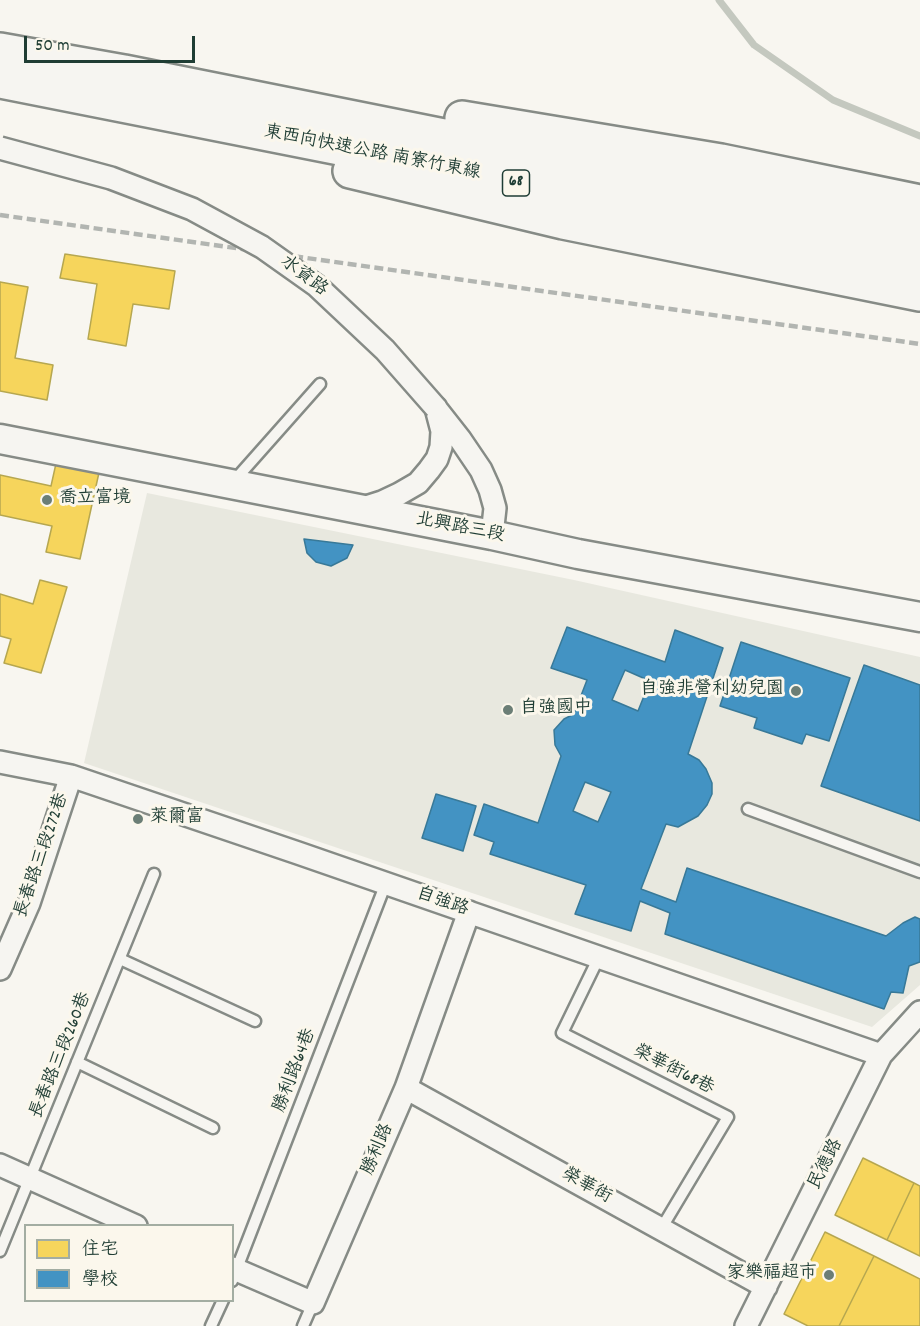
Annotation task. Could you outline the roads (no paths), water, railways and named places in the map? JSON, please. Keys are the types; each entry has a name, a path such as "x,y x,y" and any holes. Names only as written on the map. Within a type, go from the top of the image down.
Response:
{"highway":[{"name":"東西向快速公路 南寮竹東線","path":"0,50 124,72 706,189 920,229"},
{"path":"124,72 334,97 721,161 920,202"},
{"name":"東西向快速公路 南寮竹東線","path":"0,81 920,261"},
{"path":"112,103 408,186 563,222 920,294"}],"street":[{"name":"水資路","path":"0,148 111,178 192,209 262,247 317,286 385,350 460,438 481,470 490,490 495,507 492,535"},
{"path":"359,510 399,494 418,483 429,470 437,459 441,447 442,431 436,408"},
{"name":"北興路三段","path":"0,439 492,535 578,554 920,617"},
{"name":"自強路","path":"0,762 71,776 881,1055"},
{"name":"長春路三段272巷","path":"0,969 29,903 71,776"},
{"name":"勝利路","path":"313,1303 406,1088 469,912"},
{"name":"民德路","path":"746,1326 881,1055 920,1012"},
{"name":"榮華街","path":"406,1088 766,1287"},
{"path":"0,1165 131,1224"},
{"path":"234,1273 313,1303"}],"lane":[{"path":"232,484 320,384"},
{"path":"748,809 920,872"},
{"name":"長春路三段260巷","path":"0,1251 154,874"},
{"name":"勝利路64巷","path":"234,1273 386,883"},
{"name":"榮華街68巷","path":"599,957 562,1033 728,1117 662,1229"},
{"path":"120,959 255,1021"},
{"path":"77,1062 213,1128"},
{"path":"211,1326 222,1302"},
{"path":"303,1326 313,1303"}],"waterway":[{"path":"719,0 754,45 833,100 920,136"}],"railway":[{"path":"0,215 920,344"}],"place":[{"name":"喬立富境","path":"47,500"},
{"name":"自強非營利幼兒園","path":"796,691"},
{"name":"自強國中","path":"508,710"},
{"name":"萊爾富","path":"138,819"},
{"name":"家樂福超市","path":"829,1275"}]}
